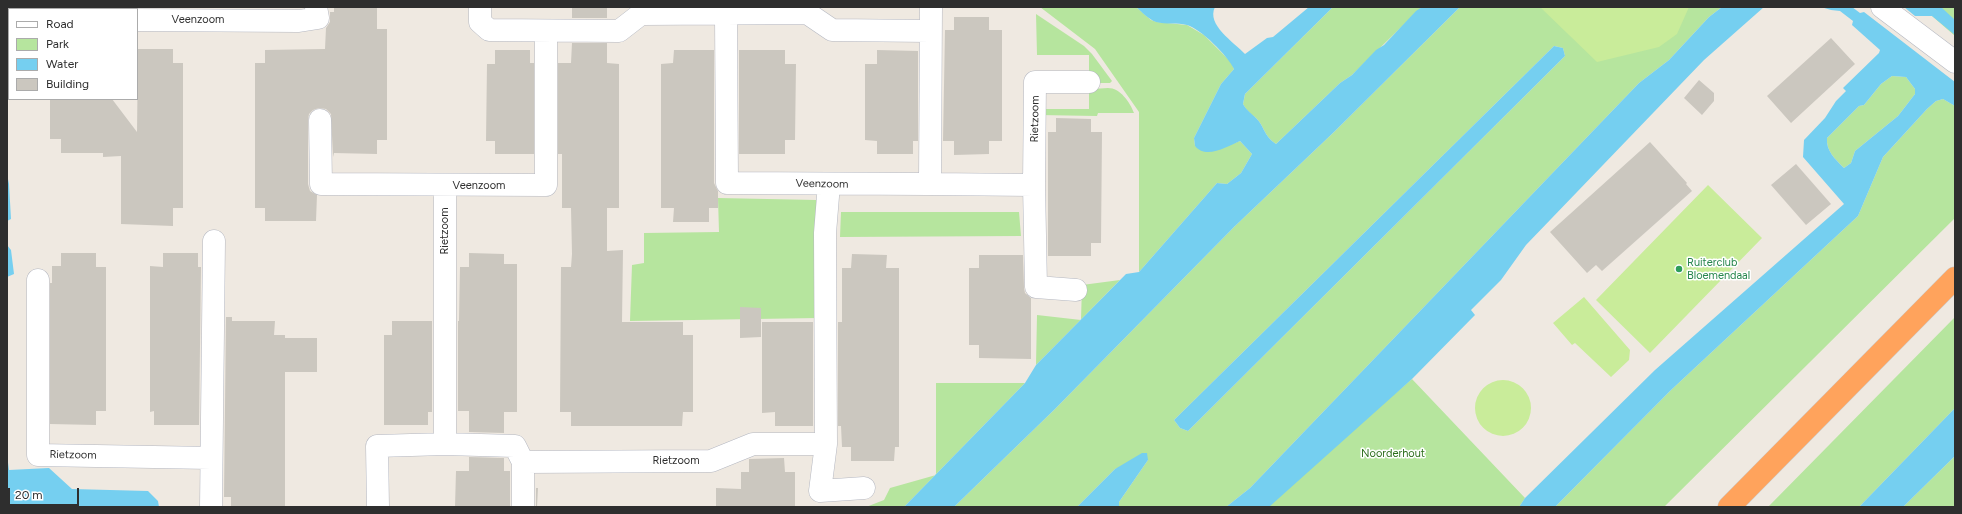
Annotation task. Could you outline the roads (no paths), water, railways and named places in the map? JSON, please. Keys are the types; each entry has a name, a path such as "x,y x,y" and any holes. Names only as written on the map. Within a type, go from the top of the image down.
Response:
{"highway":[{"path":"1729,507 1955,278"}],"street":[{"name":"Veenzoom","path":"138,20 299,21 318,18 316,7"},
{"path":"480,7 480,22 489,30 619,31 641,11 726,15 807,13 832,30 930,30"},
{"path":"931,7 930,184 1034,185"},
{"path":"1882,7 1955,62"},
{"name":"Veenzoom","path":"726,15 727,183 930,184"},
{"name":"Veenzoom","path":"320,120 322,184 546,186 546,30"},
{"name":"Rietzoom","path":"1076,290 1036,287 1034,185 1035,82 1089,82"},
{"path":"829,184 825,233 826,444 820,491 864,488"},
{"name":"Rietzoom","path":"445,186 445,444"},
{"path":"211,507 214,242"},
{"name":"Rietzoom","path":"38,280 38,455 211,458"},
{"path":"378,507 377,446 445,444 515,446 523,462 523,507"},
{"name":"Rietzoom","path":"523,462 711,461 753,444 826,444"}],"water":[{"path":"1136,7 1215,7 1213,14 1214,20 1218,27 1228,39 1245,54 1267,38 1273,37 1309,7 1333,7 1245,94 1243,104 1259,121 1266,134 1276,144 1340,83 1352,75 1376,50 1384,45 1416,11 1422,7 1460,7 1334,132 1234,227 1055,409 954,507 904,507 1025,383 1036,365 1126,274 1139,272 1217,183 1227,184 1241,173 1252,154 1240,141 1211,152 1205,152 1195,146 1194,138 1221,84 1234,69 1226,57 1214,44 1193,28 1183,24 1153,21"},
{"path":"1722,7 1764,7 1704,60 1526,245 1501,280 1471,310 1475,315 1412,379 1269,507 1226,507 1250,488 1639,83 1669,60 1709,17"},
{"path":"1821,7 1852,7 1860,13 1864,12 1955,82 1955,106 1943,99 1936,101 1927,109 1883,157 1858,216 1670,391 1555,507 1519,507 1525,498 1655,370 1844,204 1803,157 1804,140 1825,118 1836,101 1846,91 1843,88 1879,53 1880,50 1852,25 1853,21 1840,11","holes":["1892,76 1906,77 1915,89 1915,94 1898,116 1855,151 1851,163 1844,168 1834,158 1830,151 1827,138 1859,106 1864,105 1881,84"]},
{"path":"1904,7 1941,7 1955,20 1955,35 1932,16 1915,16"},
{"path":"1554,46 1563,48 1565,56 1188,431 1180,428 1174,420"},
{"path":"7,174 11,219 7,221"},
{"path":"7,245 11,250 14,274 7,277"},
{"path":"1955,408 1955,456 1903,507 1859,507"},
{"path":"1142,453 1147,453 1148,460 1119,502 1119,507 1077,507 1115,469"},
{"path":"7,455 9,470 49,468 72,489 148,491 158,501 159,507 30,507 12,504 7,507"}],"place":[{"name":"Ruiterclub Bloemendaal","path":"1679,269"}],"park label":[{"name":"Noorderhout","path":"1393,454"}]}
